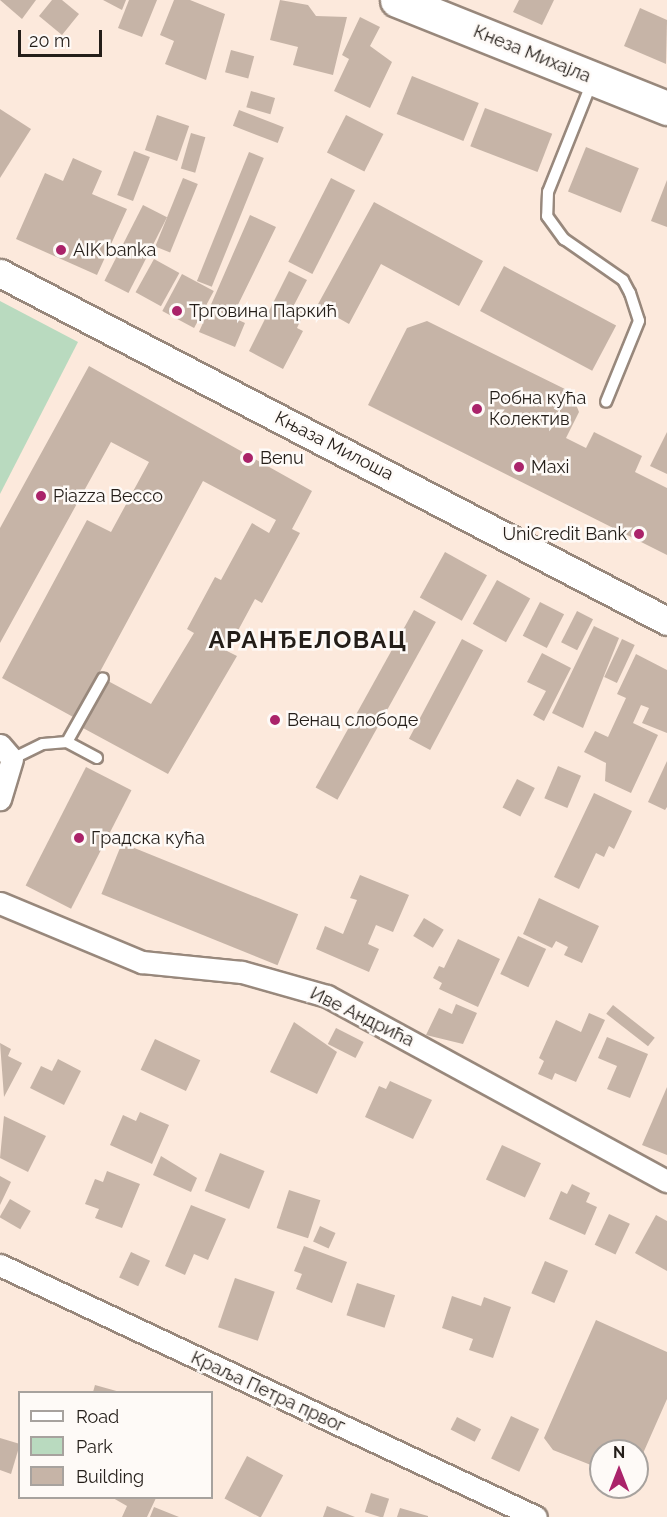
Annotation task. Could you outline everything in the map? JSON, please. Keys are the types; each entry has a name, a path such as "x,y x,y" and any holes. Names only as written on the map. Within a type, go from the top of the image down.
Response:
{"main road":[{"name":"Кнеза Михајла","path":"397,0 667,108"}],"street":[{"name":"Књаза Милоша","path":"0,273 667,621"},
{"path":"0,799 6,752"},
{"name":"Иве Андрића","path":"0,903 142,962 242,972 327,996 667,1181"},
{"name":"Краља Петра првог","path":"0,1265 536,1517"}],"lane":[{"path":"593,78 548,192 548,216 564,239 623,280 639,321 606,402"},
{"path":"67,742 103,678"},
{"path":"6,752 43,744 67,742 97,758"}],"green space":[{"path":"0,301 78,342 0,494"}],"building":[{"path":"0,0 36,0 22,19"},
{"path":"52,0 62,0 79,14 62,35 39,16"},
{"path":"103,0 126,0 122,10"},
{"path":"129,0 157,0 142,37 118,28"},
{"path":"174,0 190,0 225,14 206,80 165,64 174,41 160,35"},
{"path":"280,0 308,5 316,16 347,17 333,75 293,65 298,47 270,40"},
{"path":"519,0 554,0 542,25 513,12"},
{"path":"640,8 667,20 666,64 624,46"},
{"path":"360,17 380,27 370,46 392,62 370,108 334,91 349,59 342,55"},
{"path":"231,50 254,56 248,78 225,72"},
{"path":"412,76 479,103 463,141 397,114"},
{"path":"251,91 275,98 270,114 246,107"},
{"path":"485,108 552,134 538,172 470,146"},
{"path":"0,109 31,129 0,178"},
{"path":"239,110 284,127 278,143 233,126"},
{"path":"157,115 189,126 177,161 145,150"},
{"path":"346,115 383,134 364,171 327,152"},
{"path":"191,133 205,137 195,173 181,169"},
{"path":"586,147 639,168 621,213 568,192"},
{"path":"134,151 150,157 133,201 117,195"},
{"path":"249,152 264,158 212,287 197,281"},
{"path":"73,158 102,171 92,194 127,209 97,275 16,239 45,173 63,181"},
{"path":"183,178 198,184 170,253 155,247"},
{"path":"331,178 355,190 312,274 288,262"},
{"path":"667,180 667,227 651,221"},
{"path":"374,202 483,261 459,306 381,264 349,324 317,306"},
{"path":"143,205 167,217 128,293 104,281"},
{"path":"250,215 276,227 232,317 245,323 235,347 199,332"},
{"path":"154,259 179,273 161,306 136,292"},
{"path":"504,266 616,326 592,371 480,311"},
{"path":"289,271 307,280 293,307 304,313 297,328 303,331 283,369 249,351"},
{"path":"182,274 214,291 194,328 162,311"},
{"name":"Робна кућа Колектив","path":"427,321 571,392 579,412 566,438 586,448 594,432 642,456 635,472 667,488 667,555 368,405 407,328"},
{"path":"89,366 312,491 292,529 300,533 262,603 255,599 227,651 237,656 168,774 83,728 108,681 151,704 194,633 187,629 215,577 221,580 252,523 269,533 276,520 203,481 75,718 2,678 87,520 111,532 149,462 111,442 0,643 0,528"},
{"path":"667,432 667,474 650,466"},
{"path":"445,552 487,575 462,621 420,597"},
{"path":"497,580 530,598 506,642 473,624"},
{"path":"540,602 564,614 547,648 523,636"},
{"path":"414,610 436,622 337,800 316,788"},
{"path":"577,611 593,619 577,650 561,642"},
{"path":"594,626 619,638 583,728 552,713"},
{"path":"462,639 483,650 430,750 409,739"},
{"path":"622,639 635,645 617,683 604,677"},
{"path":"542,653 571,668 544,721 533,715 546,691 527,682"},
{"path":"636,654 667,670 667,733 642,723 649,708 641,705 633,723 658,735 631,793 605,781 606,763 584,752 595,731 608,737 626,698 617,694"},
{"path":"667,761 667,807 665,810 648,802"},
{"path":"558,766 581,776 567,808 544,798"},
{"name":"Градска кућа","path":"86,767 131,790 71,909 26,886"},
{"path":"517,779 535,788 520,817 502,808"},
{"path":"594,793 632,811 614,849 609,846 604,857 596,853 579,889 554,877"},
{"path":"122,843 298,914 278,965 101,894"},
{"path":"360,875 409,895 393,932 376,925 368,944 379,949 369,972 316,949 325,926 343,934 357,900 350,898"},
{"path":"539,898 599,926 582,963 564,955 568,947 556,941 552,948 523,934"},
{"path":"424,918 444,930 433,948 413,936"},
{"path":"518,936 546,949 528,987 500,974"},
{"path":"458,939 500,959 478,1007 439,989 442,983 433,978 439,966 444,968"},
{"path":"456,1004 477,1013 463,1044 426,1035 439,1008 452,1014"},
{"path":"613,1005 655,1038 648,1046 606,1014"},
{"path":"589,1013 605,1020 576,1082 555,1073 552,1080 538,1074 544,1061 539,1058 556,1020 581,1032"},
{"path":"294,1022 337,1052 317,1094 270,1072"},
{"path":"336,1028 364,1042 355,1058 328,1044"},
{"path":"607,1037 648,1054 630,1098 607,1089 617,1066 598,1058"},
{"path":"155,1039 200,1060 186,1091 141,1070"},
{"path":"0,1043 11,1049 8,1056 22,1063 4,1097"},
{"path":"58,1059 81,1071 64,1105 30,1088 41,1066 52,1071"},
{"path":"390,1081 432,1100 413,1139 365,1117 379,1086 386,1089"},
{"path":"667,1087 667,1155 642,1145"},
{"path":"140,1112 169,1125 152,1164 110,1145 123,1115 136,1121"},
{"path":"4,1116 46,1136 28,1172 0,1158"},
{"path":"502,1145 541,1163 525,1198 486,1179"},
{"path":"220,1153 265,1171 249,1209 205,1191"},
{"path":"161,1156 197,1178 191,1192 153,1175"},
{"path":"107,1171 140,1184 122,1228 95,1218 99,1209 85,1204 95,1179 103,1182"},
{"path":"0,1176 11,1182 0,1205"},
{"path":"572,1184 590,1193 586,1202 597,1207 585,1235 549,1219 561,1191 567,1194"},
{"path":"289,1190 320,1200 308,1238 277,1228"},
{"path":"10,1199 31,1211 20,1229 0,1217"},
{"path":"191,1205 226,1219 208,1260 194,1254 185,1275 165,1266"},
{"path":"609,1214 630,1224 615,1255 595,1245"},
{"path":"656,1215 667,1221 667,1271 635,1253"},
{"path":"320,1226 336,1233 329,1248 313,1242"},
{"path":"304,1246 347,1262 332,1303 296,1289 302,1274 294,1271"},
{"path":"131,1252 150,1261 138,1286 119,1277"},
{"path":"545,1261 568,1271 554,1303 531,1293"},
{"path":"235,1278 275,1292 258,1341 218,1327"},
{"path":"357,1283 395,1295 385,1328 346,1315"},
{"path":"452,1296 481,1306 484,1297 511,1307 493,1358 469,1350 473,1339 442,1328"},
{"path":"596,1320 667,1352 667,1399 649,1440 589,1439 589,1464 553,1450 544,1438"},
{"path":"95,1385 116,1391 93,1391"},
{"path":"511,1416 539,1429 519,1472 491,1459"},
{"path":"457,1417 481,1429 475,1442 451,1429"},
{"path":"0,1438 18,1443 11,1474 0,1470"},
{"path":"247,1456 283,1475 261,1517 224,1498"},
{"path":"371,1493 389,1499 383,1517 365,1512"},
{"path":"115,1499 156,1499 147,1517 122,1517 127,1506"},
{"path":"327,1506 355,1517 323,1517"},
{"path":"154,1507 179,1517 150,1517"},
{"path":"400,1508 428,1516 428,1517 397,1517"}],"place":[{"name":"AIK banka","path":"61,250"},
{"name":"Трговина Паркић","path":"177,311"},
{"name":"Робна кућа Колектив","path":"477,409"},
{"name":"Benu","path":"248,458"},
{"name":"Maxi","path":"519,467"},
{"name":"Piazza Becco","path":"41,496"},
{"name":"UniCredit Bank","path":"639,534"},
{"name":"Венац слободе","path":"275,720"},
{"name":"Градска кућа","path":"79,838"}],"district":[{"name":"АРАНЂЕЛОВАЦ","path":"308,640"}]}
